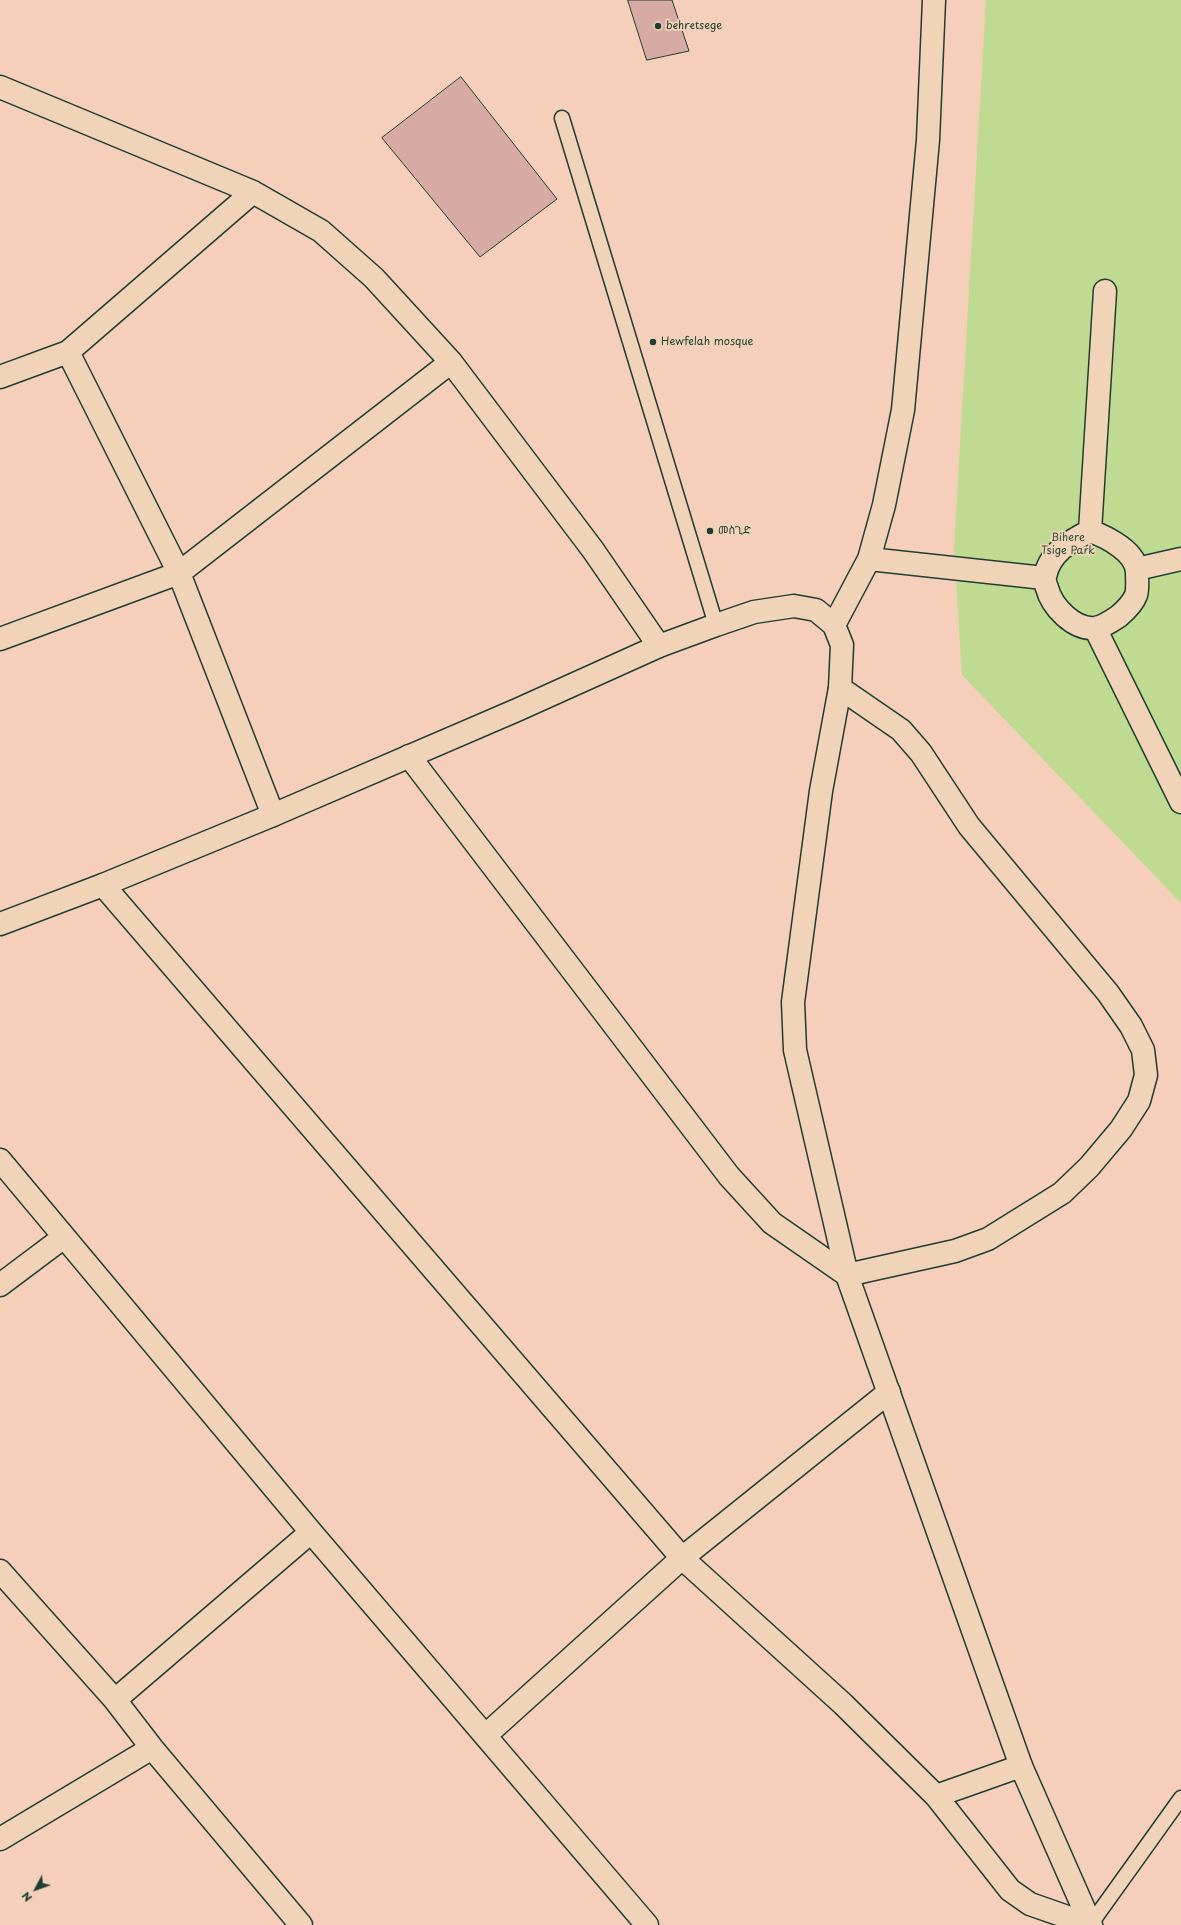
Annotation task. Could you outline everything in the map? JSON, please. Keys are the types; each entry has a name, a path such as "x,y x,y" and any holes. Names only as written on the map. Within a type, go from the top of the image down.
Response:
{"street":[{"path":"834,625 869,559 884,505 903,410 928,140 934,0"},
{"path":"0,87 253,192 322,231 374,278 451,362 593,550 659,646"},
{"path":"0,377 68,352 253,192"},
{"path":"1090,531 1105,291"},
{"path":"68,352 178,573 273,815"},
{"path":"0,639 178,573 451,362"},
{"path":"1090,531 1117,544 1129,555 1137,569 1136,594 1128,609 1113,620 1095,628 1076,624 1060,612 1050,598 1044,578 1051,562 1061,548 1090,531"},
{"path":"869,559 1044,578"},
{"path":"1137,569 1181,559"},
{"path":"0,924 103,885 273,815 517,710 659,646 716,625 754,612 794,606 816,610 834,625 842,645 840,688 821,791 793,1002 796,1050 847,1275 1021,1766 1090,1925"},
{"path":"1095,628 1181,802"},
{"path":"409,756 729,1176 772,1223 847,1275 955,1251 988,1238 1062,1193 1089,1167 1121,1130 1139,1101 1146,1075 1143,1050 1131,1026 1108,993 969,826 921,753 901,730 840,688"},
{"path":"103,885 682,1558 843,1704 936,1796 1010,1890 1030,1904 1090,1925"},
{"path":"0,1160 311,1532 647,1925"},
{"path":"0,1285 64,1237"},
{"path":"486,1735 682,1558 889,1392"},
{"path":"116,1700 311,1532"},
{"path":"0,1571 116,1700 152,1748 301,1925"},
{"path":"0,1839 152,1748"},
{"path":"936,1796 1021,1766"}],"lane":[{"path":"562,118 716,625"},
{"path":"1090,1925 1181,1798"}],"green space":[{"name":"Bihere Tsige Park","path":"986,0 1181,0 1181,903 962,675 954,548"}],"building":[{"name":"behretsege","path":"628,0 672,0 689,51 647,60"},
{"path":"461,77 557,199 480,257 382,138"}],"place":[{"name":"behretsege","path":"658,26"},
{"name":"Hewfelah mosque","path":"653,342"},
{"name":"መስጊድ","path":"710,531"}]}
